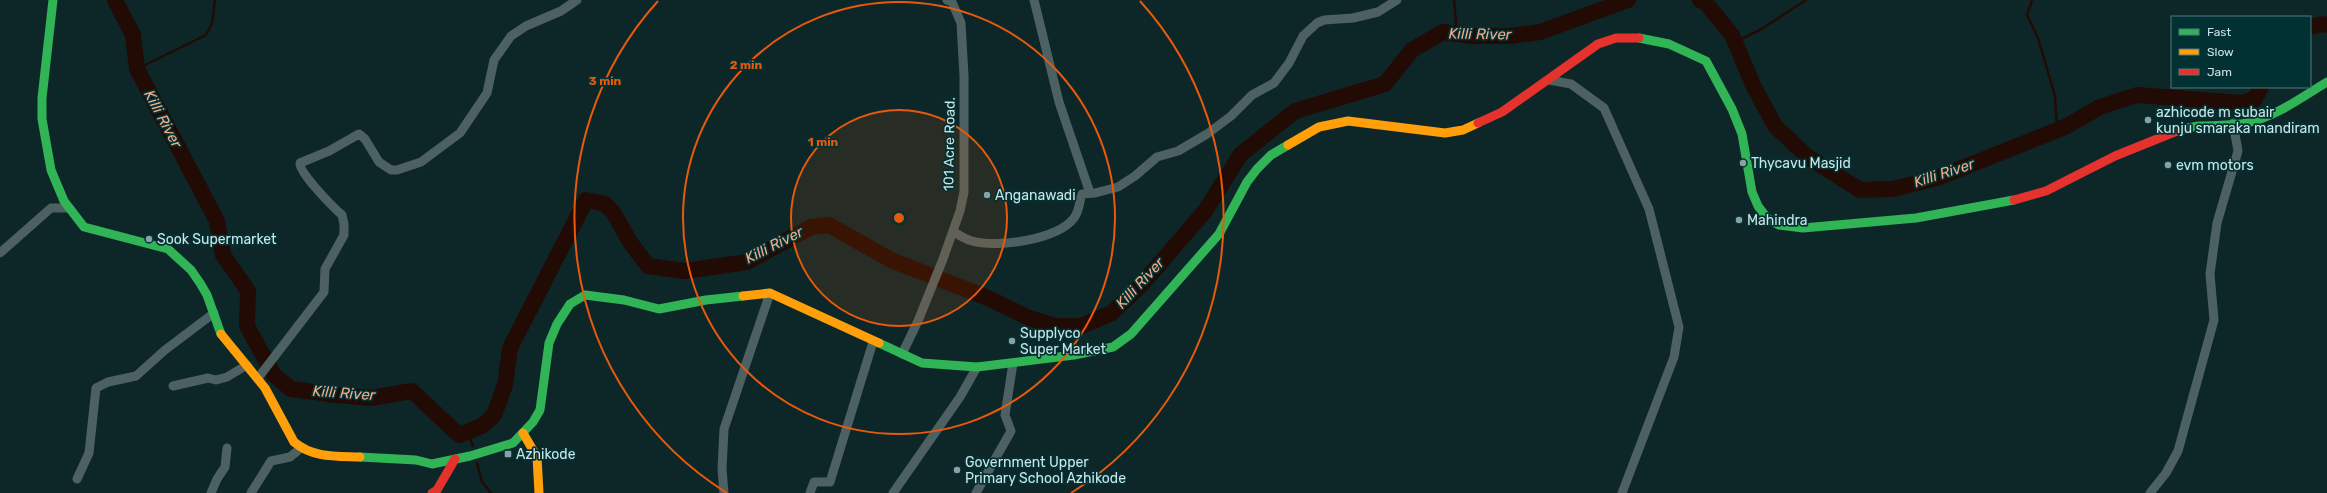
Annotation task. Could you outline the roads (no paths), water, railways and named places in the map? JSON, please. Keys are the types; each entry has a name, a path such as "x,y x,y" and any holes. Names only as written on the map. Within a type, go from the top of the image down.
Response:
{"main road":[{"path":"53,0 52,27 42,103 46,146 51,167 58,190 68,208 84,226 168,249 191,270 207,295 222,337 247,365 261,375 294,442 301,448 318,455 416,460 432,464 512,443 524,433 534,422 540,410 549,343 564,312 578,298 595,295 659,309 706,300 770,293 844,326 873,342 922,363 977,367 1074,355 1113,347 1131,334 1139,321 1218,234 1247,182 1271,155 1319,128 1348,121 1445,133 1463,130 1502,112 1550,80 1598,44 1616,38 1636,38 1669,44 1696,55 1706,61 1732,109 1742,134 1752,192 1758,206 1767,218 1779,225 1803,228 1916,218 2016,200 2046,192 2115,156 2182,129 2246,123 2270,116 2327,82"},
{"path":"524,433 537,457 539,493"},
{"path":"432,493 437,490 455,459"}],"street":[{"path":"261,375 278,350 324,292 325,269 342,239 344,231 342,215 335,211 325,195 305,177 300,168 300,164 329,151 359,134 365,139 379,162 391,170 397,170 421,162 440,146 452,140 464,128 487,93 494,60 511,36 526,26 561,11 577,0"},
{"path":"1034,0 1058,102 1090,193"},
{"path":"953,230 967,239 986,243 1013,242 1054,231 1070,221 1078,212 1081,195 1120,186 1135,176 1157,157 1178,151 1210,132 1231,116 1252,95 1274,83 1289,63 1303,36 1317,23 1330,19 1366,15 1381,10 1397,0"},
{"name":"101 Acre Road.","path":"902,354 918,321 943,260 960,211 964,192 965,151 961,23 951,1"},
{"path":"1550,80 1571,84 1604,108 1649,209 1679,327 1674,356 1622,493"},
{"path":"2150,493 2166,473 2178,451 2214,320 2210,274 2217,222 2238,151 2233,124"},
{"path":"0,253 52,208 68,208"},
{"path":"724,493 722,469 724,428 770,293"},
{"path":"77,479 89,453 96,388 108,382 136,376 165,350 214,313"},
{"path":"810,493 814,482 830,482 873,342"},
{"path":"976,493 1010,431 1005,415 1013,363"},
{"path":"173,386 208,378 216,380 247,365"},
{"path":"893,493 960,397 977,367"},
{"path":"211,493 216,479 225,467 227,448"},
{"path":"251,493 271,461 290,457 301,448"}],"waterway":[{"name":"Killi River","path":"115,0 133,35 137,69 217,221 223,255 248,291 247,326 274,375 291,389 337,395 371,398 412,391 459,435 482,426 494,415 505,385 510,348 586,200 605,204 613,212 630,242 648,266 685,271 747,262 811,227 829,225 891,260 988,298 1029,318 1055,326 1081,326 1112,313 1143,283 1205,211 1241,154 1295,111 1385,84 1412,50 1443,32 1471,36 1510,36 1540,32 1628,0"},
{"path":"137,69 206,35 212,24 215,0"},
{"path":"1454,0 1457,34"},
{"name":"Killi River","path":"1700,0 1705,2 1732,35 1753,85 1775,126 1808,157 1860,190 1893,189 1937,178 2065,127 2100,107 2137,95 2242,103 2255,99 2260,88"},
{"path":"1735,42 1760,30 1806,0"},
{"path":"2032,0 2027,15 2038,38 2055,96 2057,130"},
{"name":"Killi River","path":"2311,27 2322,24 2327,25"},
{"path":"473,446 470,438 478,428"},
{"path":"477,463 482,482 491,493"}],"place":[{"name":"azhicode m subair kunju smaraka mandiram","path":"2148,120"},
{"name":"Thycavu Masjid","path":"1743,163"},
{"name":"evm motors","path":"2168,165"},
{"name":"Anganawadi","path":"987,195"},
{"name":"Mahindra","path":"1739,220"},
{"name":"Sook Supermarket","path":"149,239"},
{"name":"Supplyco Super Market","path":"1012,341"},
{"name":"Azhikode","path":"508,454"},
{"name":"Government Upper Primary School Azhikode","path":"957,470"}]}
